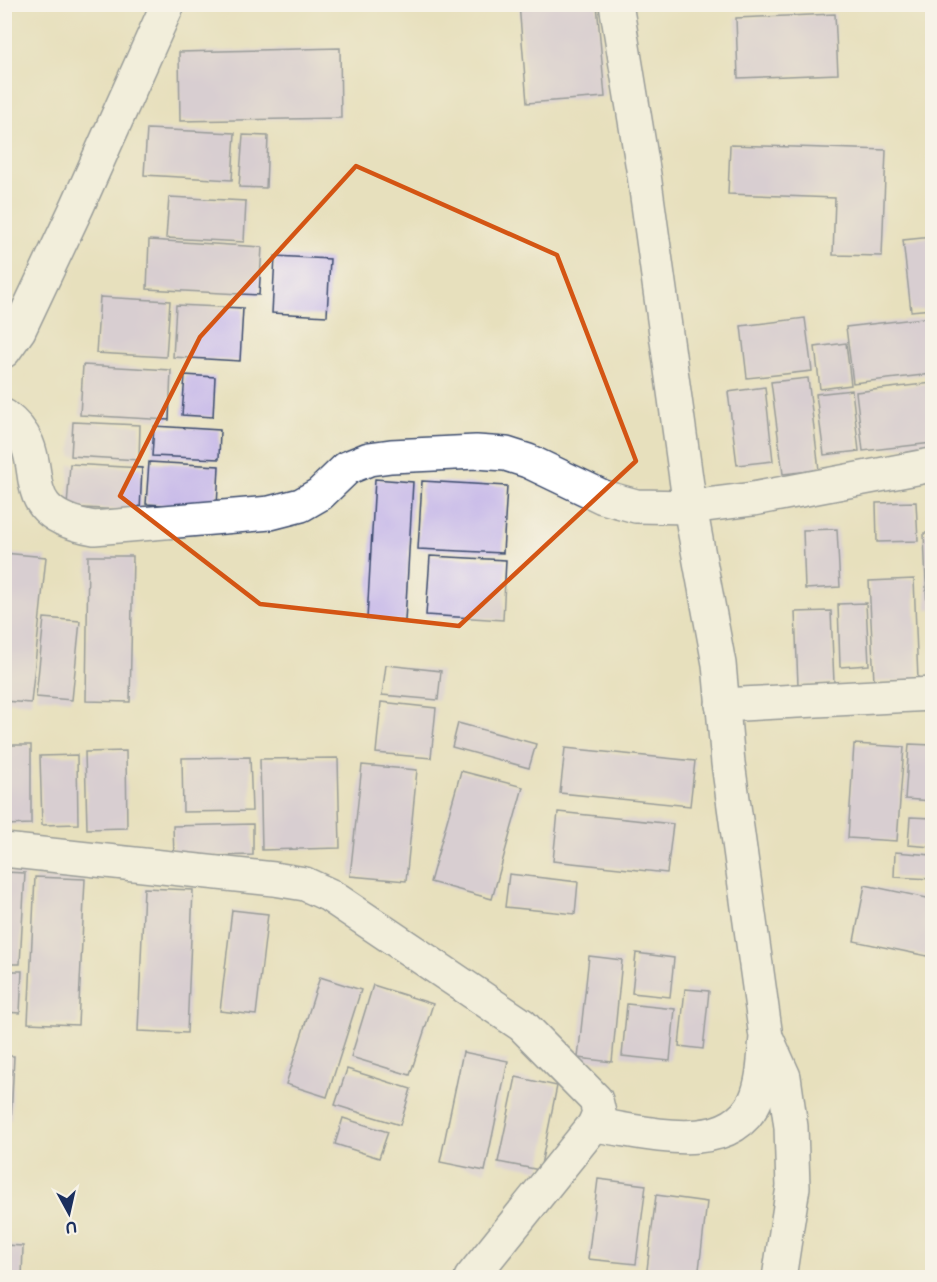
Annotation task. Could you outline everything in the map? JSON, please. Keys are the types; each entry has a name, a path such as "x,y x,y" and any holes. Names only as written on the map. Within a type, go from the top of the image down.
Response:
{"street":[{"path":"4,351 19,330 168,4"},
{"path":"594,1125 693,1138 716,1134 741,1122 756,1100 764,1069 766,1037 722,705 719,664 690,507 644,175 616,4"},
{"path":"4,416 15,424 26,440 28,457 25,479 30,500 45,515 67,524 94,528 270,513 301,505 320,494 347,468 369,459 391,456 476,452 506,454 528,461 603,497 636,506 690,507 753,499 933,465"},
{"path":"722,705 933,694"},
{"path":"4,850 305,884 329,895 522,1025 596,1100 598,1113 594,1125 471,1278"},
{"path":"766,1037 784,1077 792,1127 793,1187 779,1278"}],"highlighted area":[{"path":"356,166 557,255 636,461 459,626 260,604 120,496 200,337"}],"building":[{"path":"519,4 597,4 605,97 527,103"},
{"path":"835,14 838,74 738,78 736,18"},
{"path":"340,48 341,118 180,121 179,52"},
{"path":"147,129 235,133 232,180 144,175"},
{"path":"243,135 268,136 266,188 239,187"},
{"path":"730,145 886,150 882,256 833,255 835,198 728,194"},
{"path":"169,197 246,201 244,242 166,238"},
{"path":"932,237 932,309 911,311 903,240"},
{"path":"149,240 262,247 259,295 147,289"},
{"path":"275,256 330,259 327,316 272,313"},
{"path":"100,297 170,301 166,357 96,353"},
{"path":"176,305 243,308 240,361 173,357"},
{"path":"931,317 932,374 853,383 846,327"},
{"path":"805,318 812,371 747,378 741,326"},
{"path":"846,343 851,385 820,389 815,347"},
{"path":"83,365 171,370 169,420 80,415"},
{"path":"185,375 215,377 213,417 182,415"},
{"path":"808,378 819,470 783,474 771,382"},
{"path":"932,383 932,443 863,451 856,392"},
{"path":"765,387 773,461 737,465 728,392"},
{"path":"852,390 859,451 824,455 816,394"},
{"path":"73,422 140,425 139,460 71,456"},
{"path":"154,426 220,430 219,459 152,456"},
{"path":"149,462 219,466 217,508 146,504"},
{"path":"70,464 142,468 140,511 67,507"},
{"path":"375,479 413,482 405,621 367,619"},
{"path":"422,481 507,486 503,553 418,549"},
{"path":"916,502 918,541 877,542 876,503"},
{"path":"837,529 840,587 805,589 803,530"},
{"path":"924,533 932,533 932,610 927,610"},
{"path":"4,553 46,557 31,703 4,701"},
{"path":"88,556 133,556 130,702 86,701"},
{"path":"430,556 506,560 503,620 426,615"},
{"path":"914,579 918,680 874,682 869,581"},
{"path":"866,603 869,665 840,667 838,604"},
{"path":"831,611 834,683 798,685 795,612"},
{"path":"44,618 80,621 72,700 36,697"},
{"path":"386,665 441,671 438,700 382,695"},
{"path":"381,702 436,708 431,758 376,753"},
{"path":"458,723 536,744 529,768 452,747"},
{"path":"854,744 904,747 897,841 848,838"},
{"path":"909,744 932,745 932,801 905,799"},
{"path":"4,745 31,745 31,824 4,825"},
{"path":"565,748 695,761 690,806 560,793"},
{"path":"126,751 127,828 87,829 85,752"},
{"path":"77,755 78,824 42,825 40,756"},
{"path":"250,757 252,811 183,812 182,758"},
{"path":"338,758 340,848 262,850 260,759"},
{"path":"362,765 417,770 406,881 350,876"},
{"path":"461,771 523,787 492,899 430,882"},
{"path":"558,812 673,824 667,873 553,861"},
{"path":"910,817 932,818 932,847 908,845"},
{"path":"253,824 253,855 174,857 173,826"},
{"path":"895,852 932,855 932,879 894,877"},
{"path":"4,872 25,873 20,964 4,964"},
{"path":"509,874 578,882 575,914 505,907"},
{"path":"35,877 85,879 78,1025 28,1023"},
{"path":"865,885 932,899 932,957 854,941"},
{"path":"144,888 193,890 187,1033 138,1031"},
{"path":"232,910 268,914 256,1015 220,1011"},
{"path":"636,953 674,958 670,997 632,993"},
{"path":"589,956 622,960 612,1062 578,1058"},
{"path":"4,971 22,971 20,1013 4,1012"},
{"path":"320,977 361,990 327,1097 286,1084"},
{"path":"373,985 433,1004 410,1075 351,1057"},
{"path":"685,989 709,991 703,1049 679,1046"},
{"path":"627,1004 675,1009 670,1061 622,1056"},
{"path":"463,1052 508,1061 485,1171 440,1162"},
{"path":"4,1056 14,1056 11,1120 4,1119"},
{"path":"347,1069 411,1089 400,1125 335,1105"},
{"path":"516,1077 557,1086 540,1170 498,1162"},
{"path":"343,1118 388,1132 379,1158 335,1144"},
{"path":"598,1179 646,1185 636,1264 588,1259"},
{"path":"656,1195 707,1202 698,1278 646,1278"},
{"path":"4,1245 23,1246 22,1278 4,1278"},
{"path":"332,1274 333,1278 297,1278 296,1276"}]}
